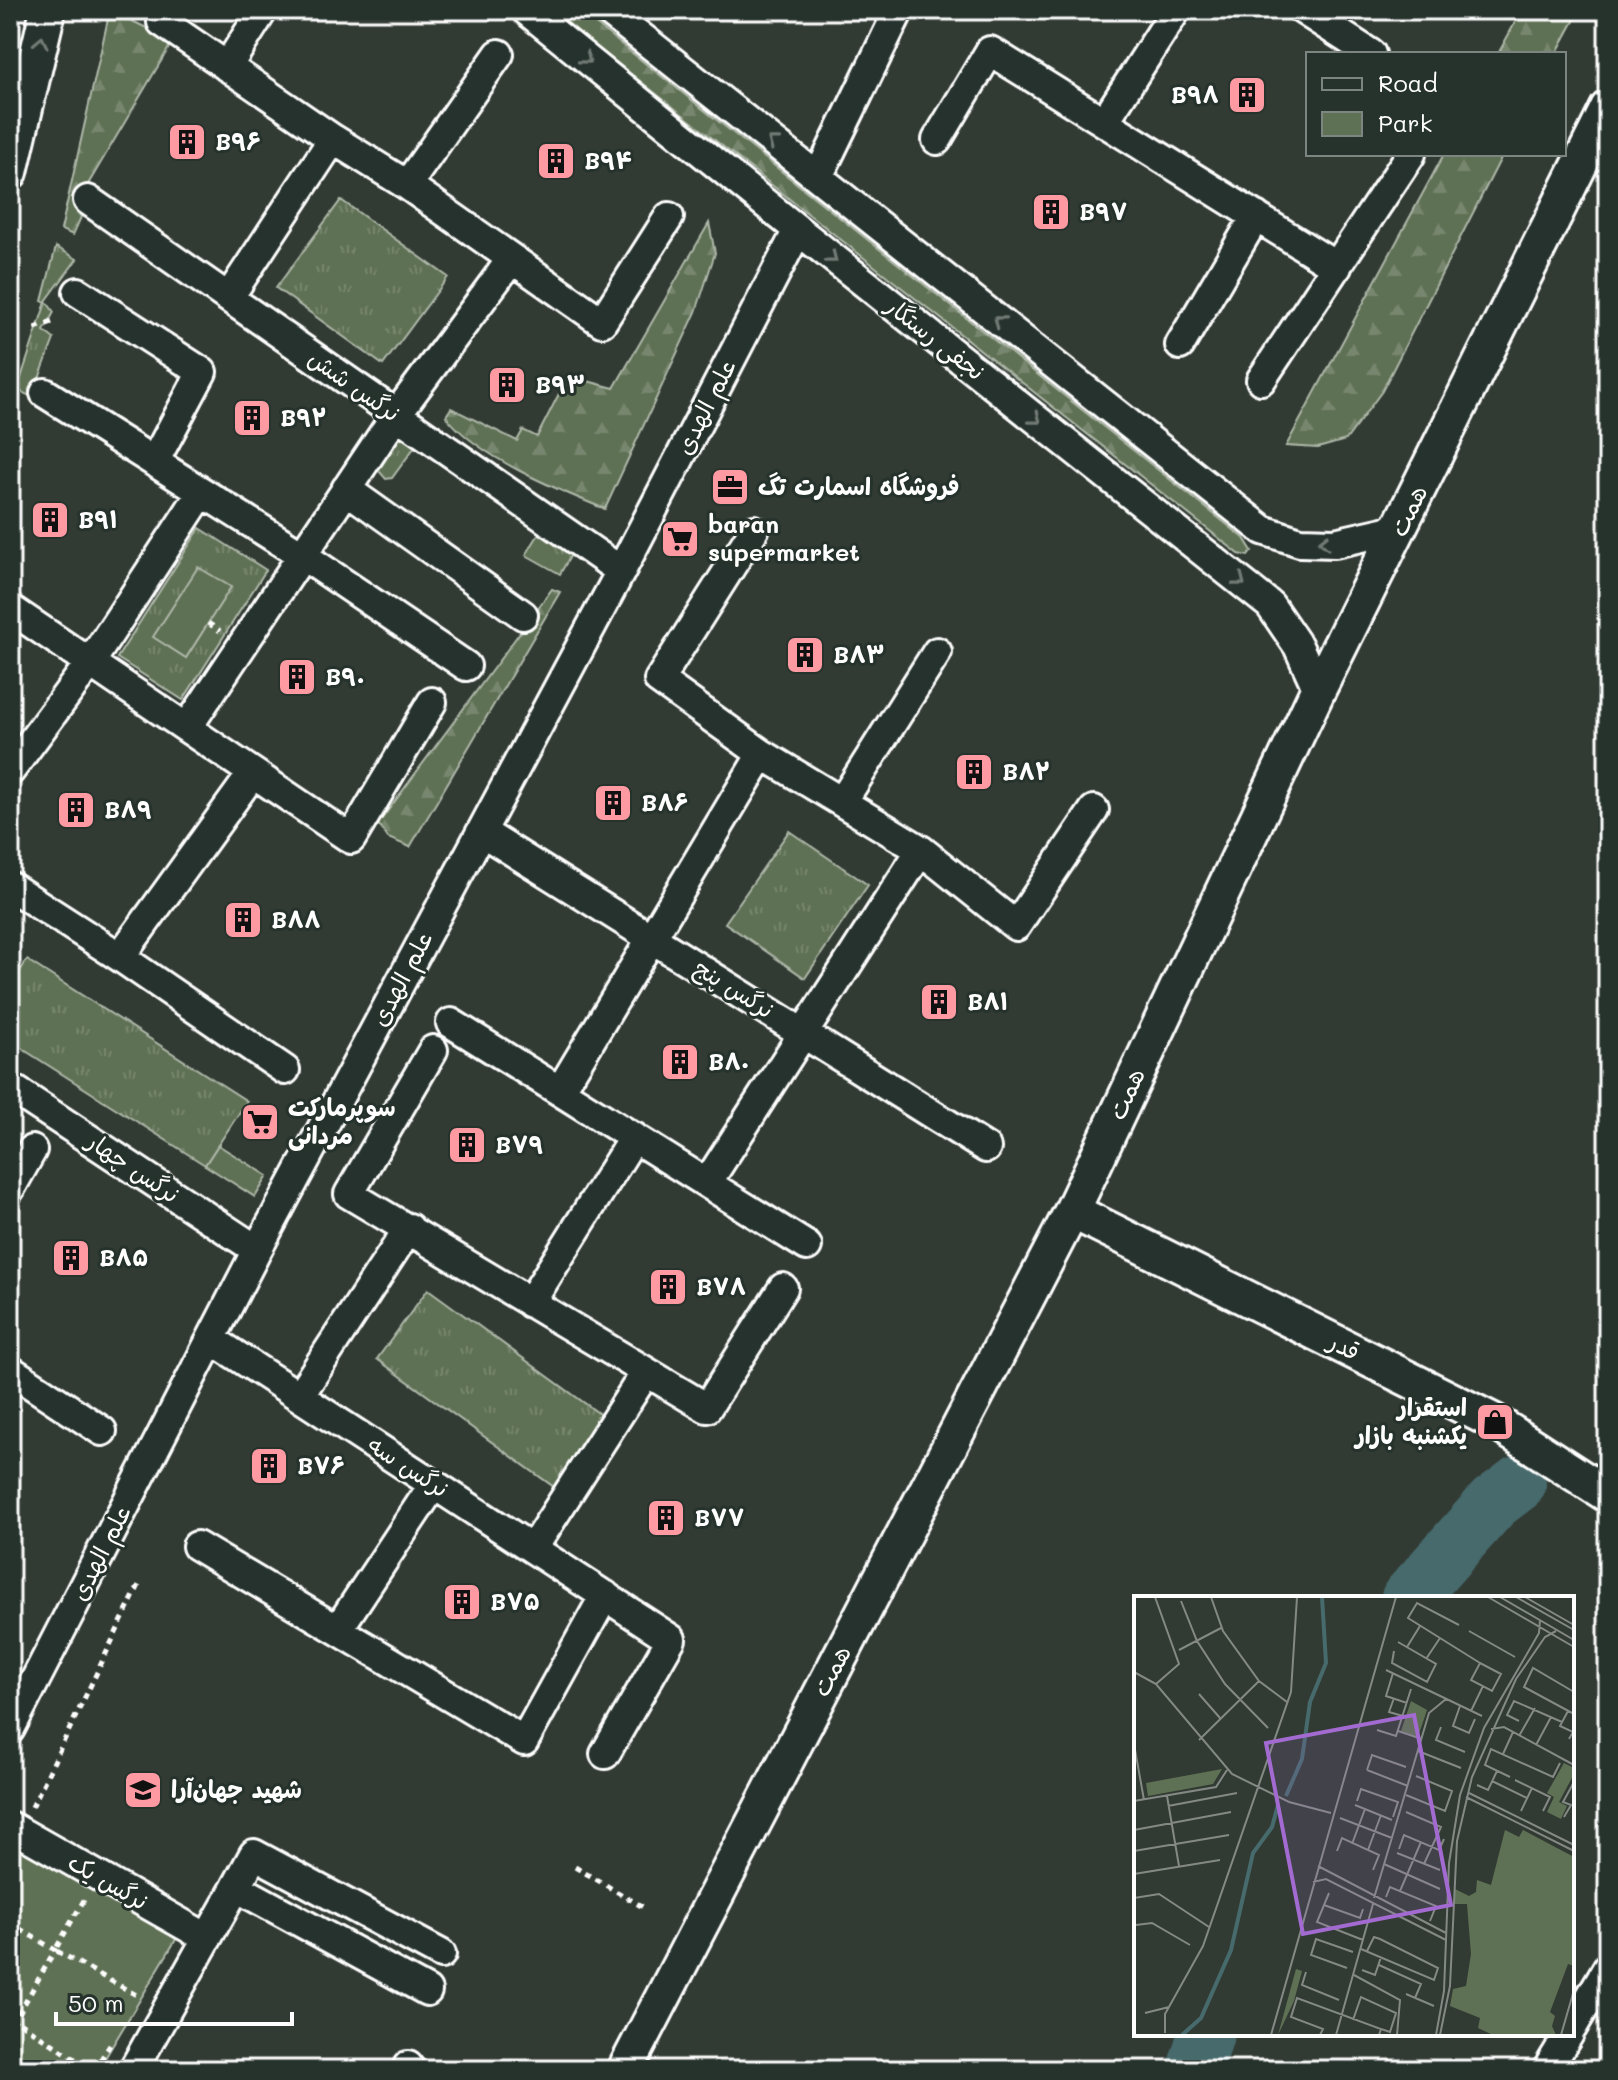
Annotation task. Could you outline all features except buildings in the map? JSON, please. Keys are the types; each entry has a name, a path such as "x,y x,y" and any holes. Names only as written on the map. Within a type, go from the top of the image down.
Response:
{"street":[{"path":"10,172 48,10"},
{"path":"170,10 162,22 333,139 407,185 602,322 669,217"},
{"path":"227,67 263,10"},
{"name":"نجفی رستگار","path":"526,10 1270,605 1298,646 1318,690"},
{"path":"607,10 1263,530 1300,542 1335,543 1401,528"},
{"path":"818,177 899,10"},
{"path":"1104,122 1176,10"},
{"path":"1309,11 1368,52"},
{"path":"937,140 990,51 1337,267"},
{"path":"407,185 499,54"},
{"name":"همت","path":"625,2070 1072,1211 1318,690 1608,108"},
{"path":"229,297 333,139"},
{"path":"1261,380 1410,156"},
{"name":"نرگس شش","path":"88,200 621,571"},
{"path":"1180,345 1256,216"},
{"name":"علم الهدی","path":"10,1729 21,1681 211,1339 621,571 798,230"},
{"path":"187,728 396,415 511,260"},
{"path":"78,292 202,372 154,462"},
{"path":"45,393 302,555 466,666"},
{"path":"346,489 523,615"},
{"path":"10,771 90,663 202,492"},
{"path":"754,530 659,680 762,754 921,850 1016,926 1094,810"},
{"path":"10,613 12,610 351,839 432,702"},
{"path":"842,802 937,652"},
{"path":"560,1091 762,754"},
{"path":"120,957 253,773"},
{"name":"نرگس پنج","path":"482,832 986,1148"},
{"path":"707,1183 921,850"},
{"path":"14,896 120,957 285,1070"},
{"path":"451,1023 807,1246"},
{"path":"433,1050 349,1194 707,1408 783,1288"},
{"name":"نرگس چهار","path":"10,1087 257,1250"},
{"path":"530,1303 634,1137"},
{"path":"10,1189 32,1150"},
{"name":"قدر","path":"1072,1211 1495,1422 1608,1495"},
{"path":"299,1396 409,1228"},
{"name":"نرگس سه","path":"211,1339 671,1639 605,1754"},
{"path":"10,1370 102,1431"},
{"path":"533,1548 646,1372"},
{"path":"338,1629 434,1484"},
{"path":"197,1546 524,1741 605,1595"},
{"name":"نرگس یک","path":"10,1826 207,1938"},
{"path":"133,2070 254,1854 441,1954"},
{"path":"236,1887 427,1991"},
{"path":"1574,2025 1608,1967"},
{"path":"1547,2070 1568,2036"}],"path":[{"path":"35,328 55,321"},
{"path":"45,1816 31,1808 141,1581"},
{"path":"575,1867 643,1907"},
{"path":"10,2029 13,2018 90,1890"},
{"path":"10,1923 140,1997"},
{"path":"13,2018 92,2070"}],"green space":[{"path":"110,10 173,41 74,208 81,217 73,235 61,230"},
{"path":"550,10 578,10 1244,538 1252,551 1248,556 1239,554"},
{"path":"1522,10 1580,10 1557,52 1499,52"},
{"path":"1443,156 1502,156 1382,391 1346,440 1318,448 1286,446"},
{"path":"341,200 448,277 383,365 276,288"},
{"path":"709,223 715,253 696,312 605,509 520,471 477,445 446,416 451,408 517,441 523,430 537,437 568,376 614,388"},
{"path":"56,247 77,259 46,301 54,312 44,331 54,339 32,397 17,390 46,302 42,301"},
{"path":"403,437 416,445 392,478 386,479 378,470 383,455"},
{"path":"200,528 266,570 183,700 117,658"},
{"path":"540,532 573,551 560,574 526,555"},
{"path":"198,567 231,587 186,658 153,637"},
{"path":"552,589 560,592 410,847 388,838 378,824"},
{"path":"789,831 868,885 805,978 725,923"},
{"path":"27,960 247,1101 205,1165 10,1041 10,987"},
{"path":"218,1145 268,1176 255,1197 205,1165"},
{"path":"428,1289 605,1418 554,1487 377,1359"},
{"path":"10,1838 178,1936 98,2070 10,2070"}],"waterway":[{"path":"1411,1596 1493,1503 1518,1484"},
{"path":"1195,2070 1205,2036"}],"place":[{"name":"B۹۸","path":"1247,95"},
{"name":"B۹۶","path":"187,142"},
{"name":"B۹۴","path":"556,161"},
{"name":"B۹۷","path":"1051,212"},
{"name":"B۹۳","path":"507,385"},
{"name":"B۹۲","path":"252,418"},
{"name":"فروشگاه اسمارت تگ","path":"730,487"},
{"name":"B۹۱","path":"50,520"},
{"name":"baran supermarket","path":"680,539"},
{"name":"B۸۳","path":"805,655"},
{"name":"B۹۰","path":"297,677"},
{"name":"B۸۲","path":"974,772"},
{"name":"B۸۶","path":"613,803"},
{"name":"B۸۹","path":"76,810"},
{"name":"B۸۸","path":"243,920"},
{"name":"B۸۱","path":"939,1002"},
{"name":"B۸۰","path":"680,1062"},
{"name":"سوپرمارکت مردانی","path":"260,1122"},
{"name":"B۷۹","path":"467,1145"},
{"name":"B۸۵","path":"71,1258"},
{"name":"B۷۸","path":"668,1287"},
{"name":"استقرار یکشنبه بازار","path":"1495,1422"},
{"name":"B۷۶","path":"269,1466"},
{"name":"B۷۷","path":"666,1518"},
{"name":"B۷۵","path":"462,1602"},
{"name":"شهید جهان‌آرا","path":"143,1790"}]}
